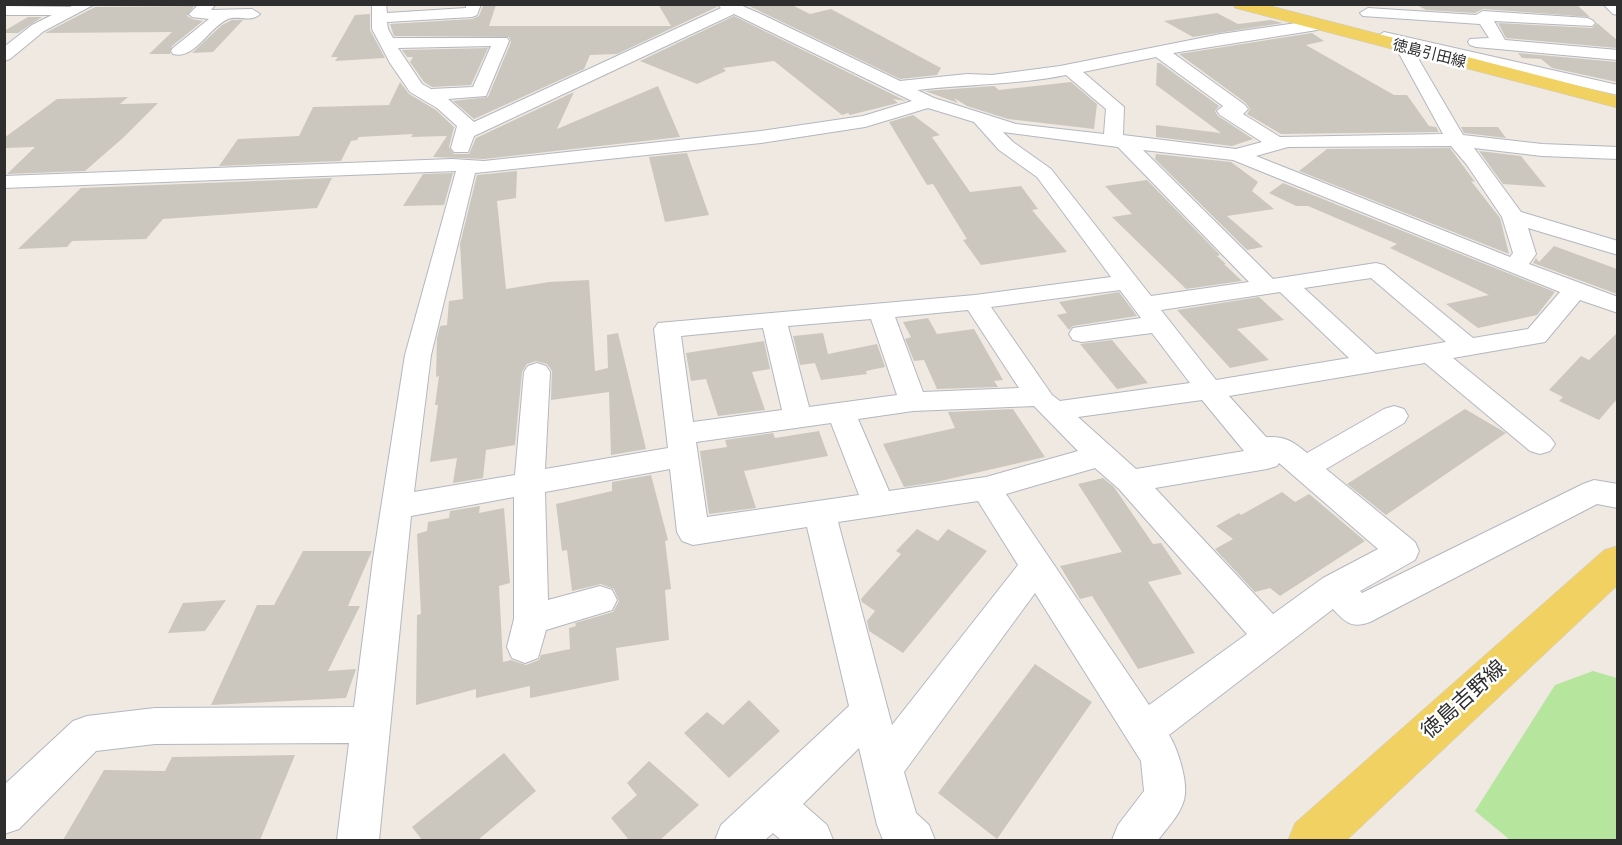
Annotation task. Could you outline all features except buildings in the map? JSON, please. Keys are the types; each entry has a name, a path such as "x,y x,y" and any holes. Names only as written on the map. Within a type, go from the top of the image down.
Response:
{"main road":[{"name":"徳島引田線","path":"1241,4 1617,102"},
{"name":"徳島吉野線","path":"1312,840 1617,561"}],"street":[{"path":"4,56 38,28 88,4"},
{"path":"209,4 197,14 252,14"},
{"path":"357,840 396,507 418,355 462,166 467,125 443,104 416,88 380,29 379,11 472,12 474,4"},
{"path":"1610,4 1617,11"},
{"path":"465,133 729,6 928,102 982,121 1014,129 1237,155 1617,306"},
{"path":"1346,31 1362,23 1370,8 1486,20"},
{"path":"4,10 71,11"},
{"path":"179,51 224,15"},
{"path":"1500,44 1483,16 1587,23"},
{"path":"897,87 967,79 992,80 1069,69 1221,39 1317,25"},
{"path":"1346,31 1617,55"},
{"path":"1346,31 1617,90"},
{"path":"388,43 501,41 480,92 429,95"},
{"path":"1404,48 1456,140 1475,161 1513,217 1525,254 1514,267"},
{"path":"1159,51 1239,109 1226,111 1278,144"},
{"path":"1069,69 1115,106 1118,141 1276,285 1371,364"},
{"path":"4,182 484,167 761,138 865,121 928,102"},
{"path":"982,121 1006,146 1044,173 1209,390 1267,458 1130,481"},
{"path":"1237,155 1287,141 1456,140 1542,150 1617,153"},
{"path":"1513,217 1617,248"},
{"path":"1082,334 1150,314 1276,285 1376,270 1469,348"},
{"path":"1100,456 986,488 693,532 667,329 975,302 1126,282"},
{"path":"396,507 530,483 798,419 913,402 1046,403 1209,390 1432,355 1536,336 1575,290"},
{"path":"975,302 1046,403 1100,456 1130,481 1271,636"},
{"path":"880,310 913,402"},
{"path":"774,320 798,419"},
{"path":"1432,355 1540,444"},
{"path":"537,372 530,483 528,633 600,600"},
{"path":"841,413 879,505"},
{"path":"1305,468 1394,416"},
{"path":"1144,731 1335,588 1403,551 1280,447 1258,448"},
{"path":"986,488 1160,756 1165,796 1133,840"},
{"path":"1335,588 1358,612 1593,492 1617,496"},
{"path":"820,513 898,825 914,840"},
{"path":"883,768 1037,565"},
{"path":"736,840 869,712"},
{"path":"4,814 87,734 155,726 370,725"},
{"path":"773,805 812,840"}],"green space":[{"path":"1593,671 1617,678 1617,840 1510,840 1475,811 1555,685"}]}
